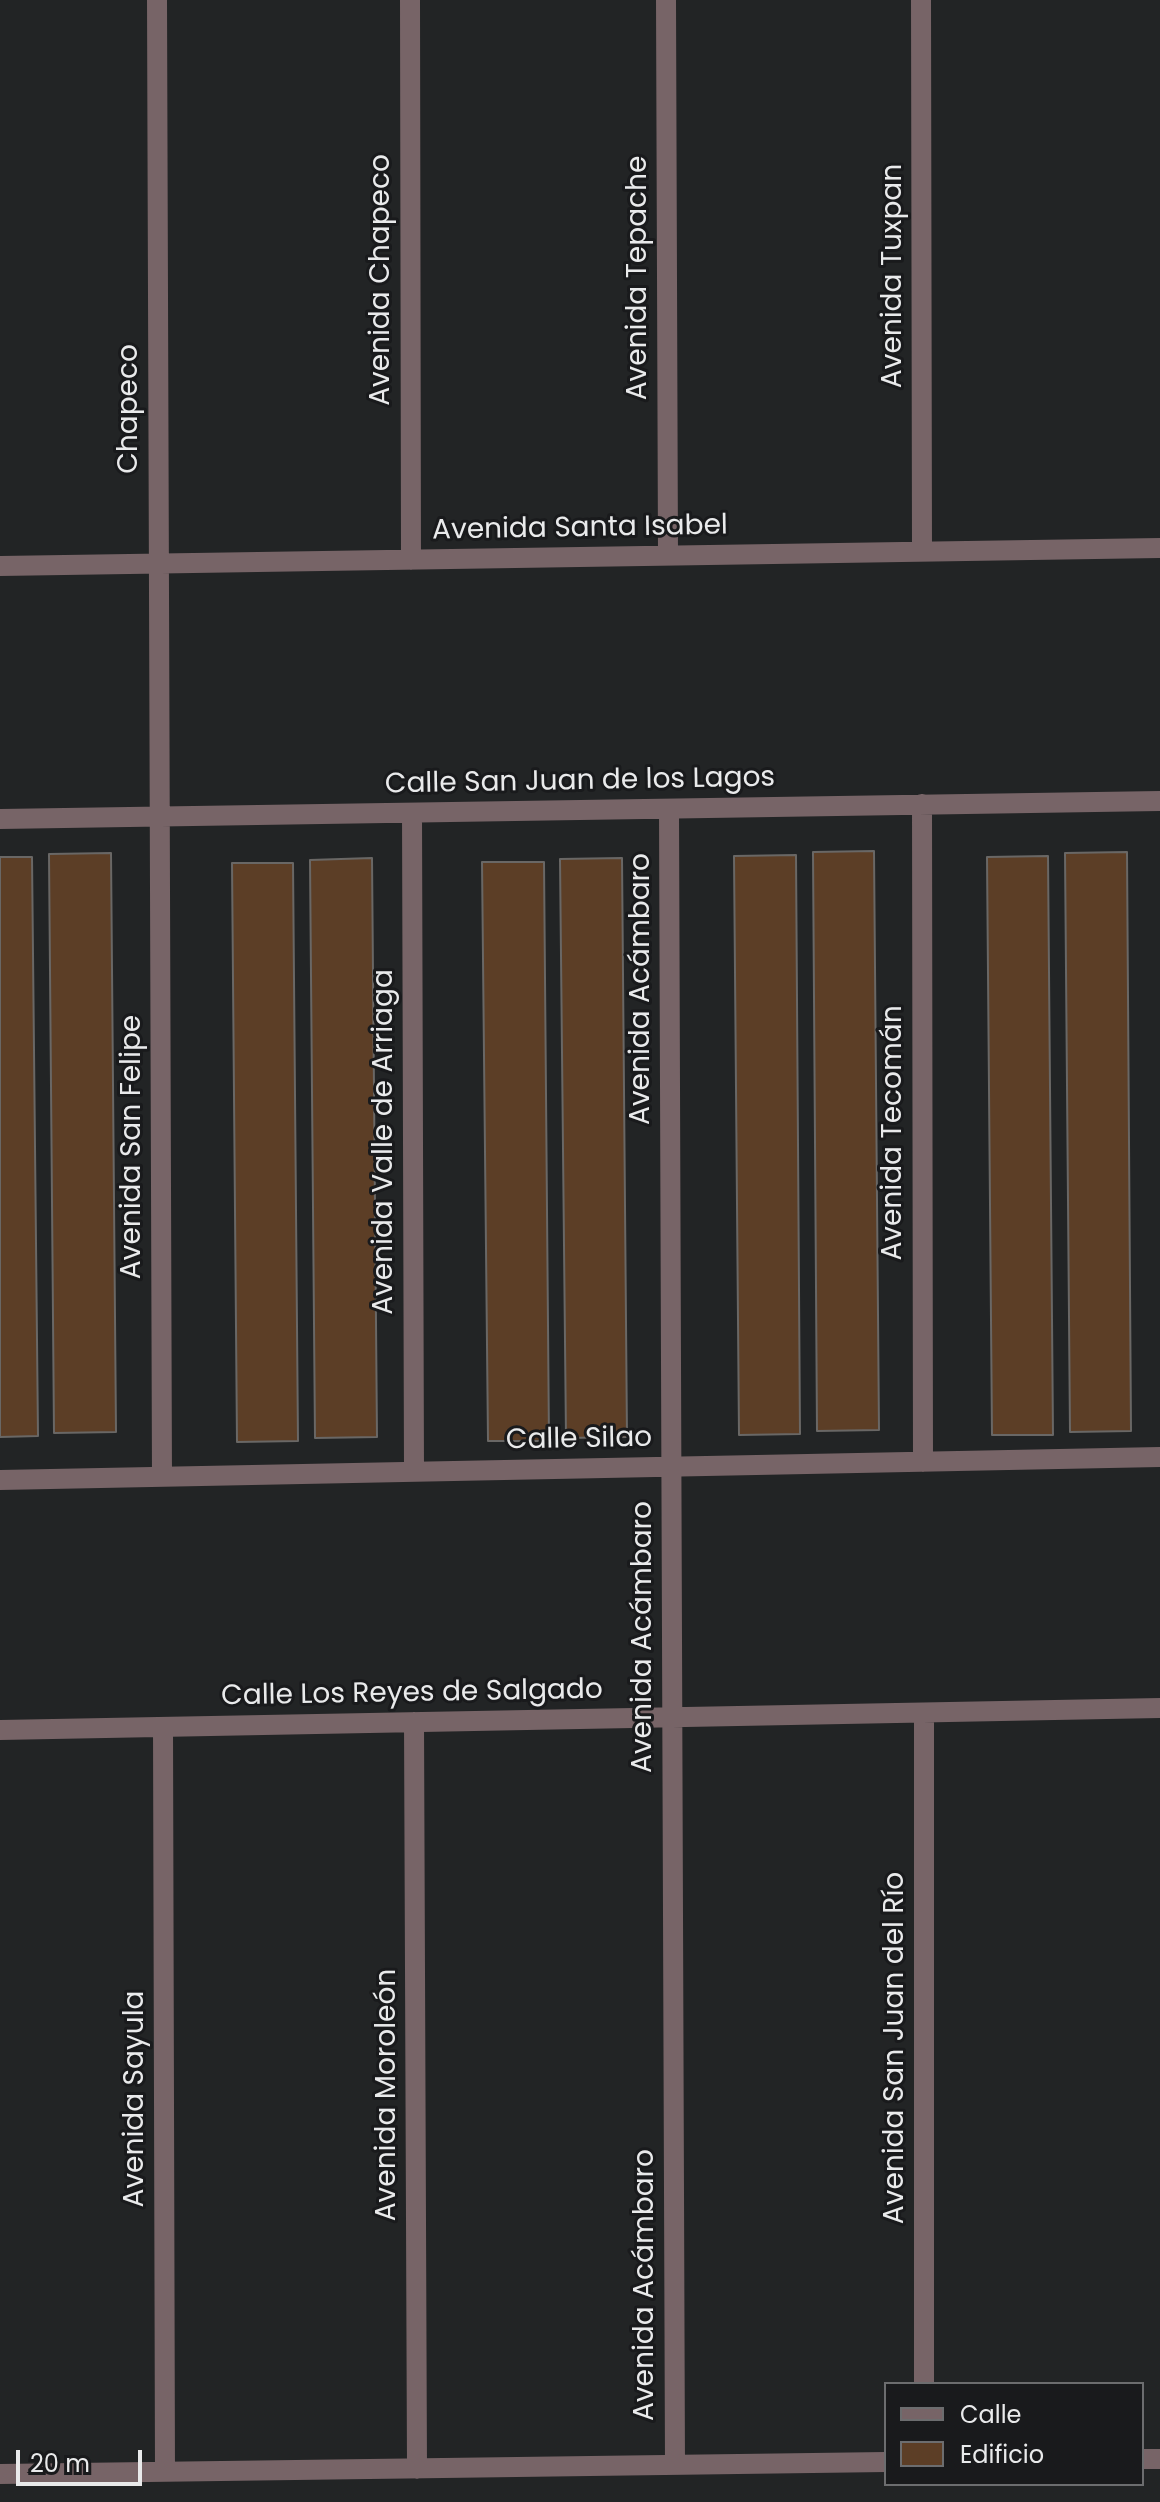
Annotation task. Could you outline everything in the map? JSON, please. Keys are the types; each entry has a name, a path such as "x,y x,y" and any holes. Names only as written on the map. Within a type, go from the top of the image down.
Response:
{"street":[{"name":"Chapeco","path":"157,0 160,817"},
{"name":"Avenida Chapeco","path":"410,0 411,560"},
{"name":"Avenida Tepache","path":"666,0 668,555"},
{"name":"Avenida Tuxpan","path":"921,0 922,551"},
{"name":"Avenida Santa Isabel","path":"0,566 1160,548"},
{"name":"Calle San Juan de los Lagos","path":"0,819 1160,801"},
{"name":"Avenida Tecomán","path":"922,804 923,1462"},
{"name":"Avenida Acámbaro","path":"669,809 675,2465"},
{"name":"Avenida Valle de Arriaga","path":"412,813 414,1471"},
{"name":"Avenida San Felipe","path":"160,817 162,1477"},
{"name":"Calle Silao","path":"0,1480 1160,1457"},
{"name":"Calle Los Reyes de Salgado","path":"0,1730 1160,1708"},
{"name":"Avenida San Juan del Río","path":"924,1713 924,2382"},
{"name":"Avenida Moroleón","path":"414,1722 417,2469"},
{"name":"Avenida Sayula","path":"163,1727 165,2472"},
{"path":"0,2474 884,2462"}],"building":[{"path":"874,851 879,1430 817,1431 813,852"},
{"path":"1127,852 1131,1431 1070,1432 1065,853"},
{"path":"111,853 116,1432 54,1433 49,854"},
{"path":"796,855 800,1434 739,1435 734,856"},
{"path":"1048,856 1053,1435 992,1435 987,857"},
{"path":"0,857 32,857 38,1436 0,1437"},
{"path":"372,858 377,1437 315,1438 310,860"},
{"path":"622,858 627,1437 566,1438 560,859"},
{"path":"482,862 544,862 549,1441 488,1441"},
{"path":"232,863 293,863 298,1441 237,1442"}]}
